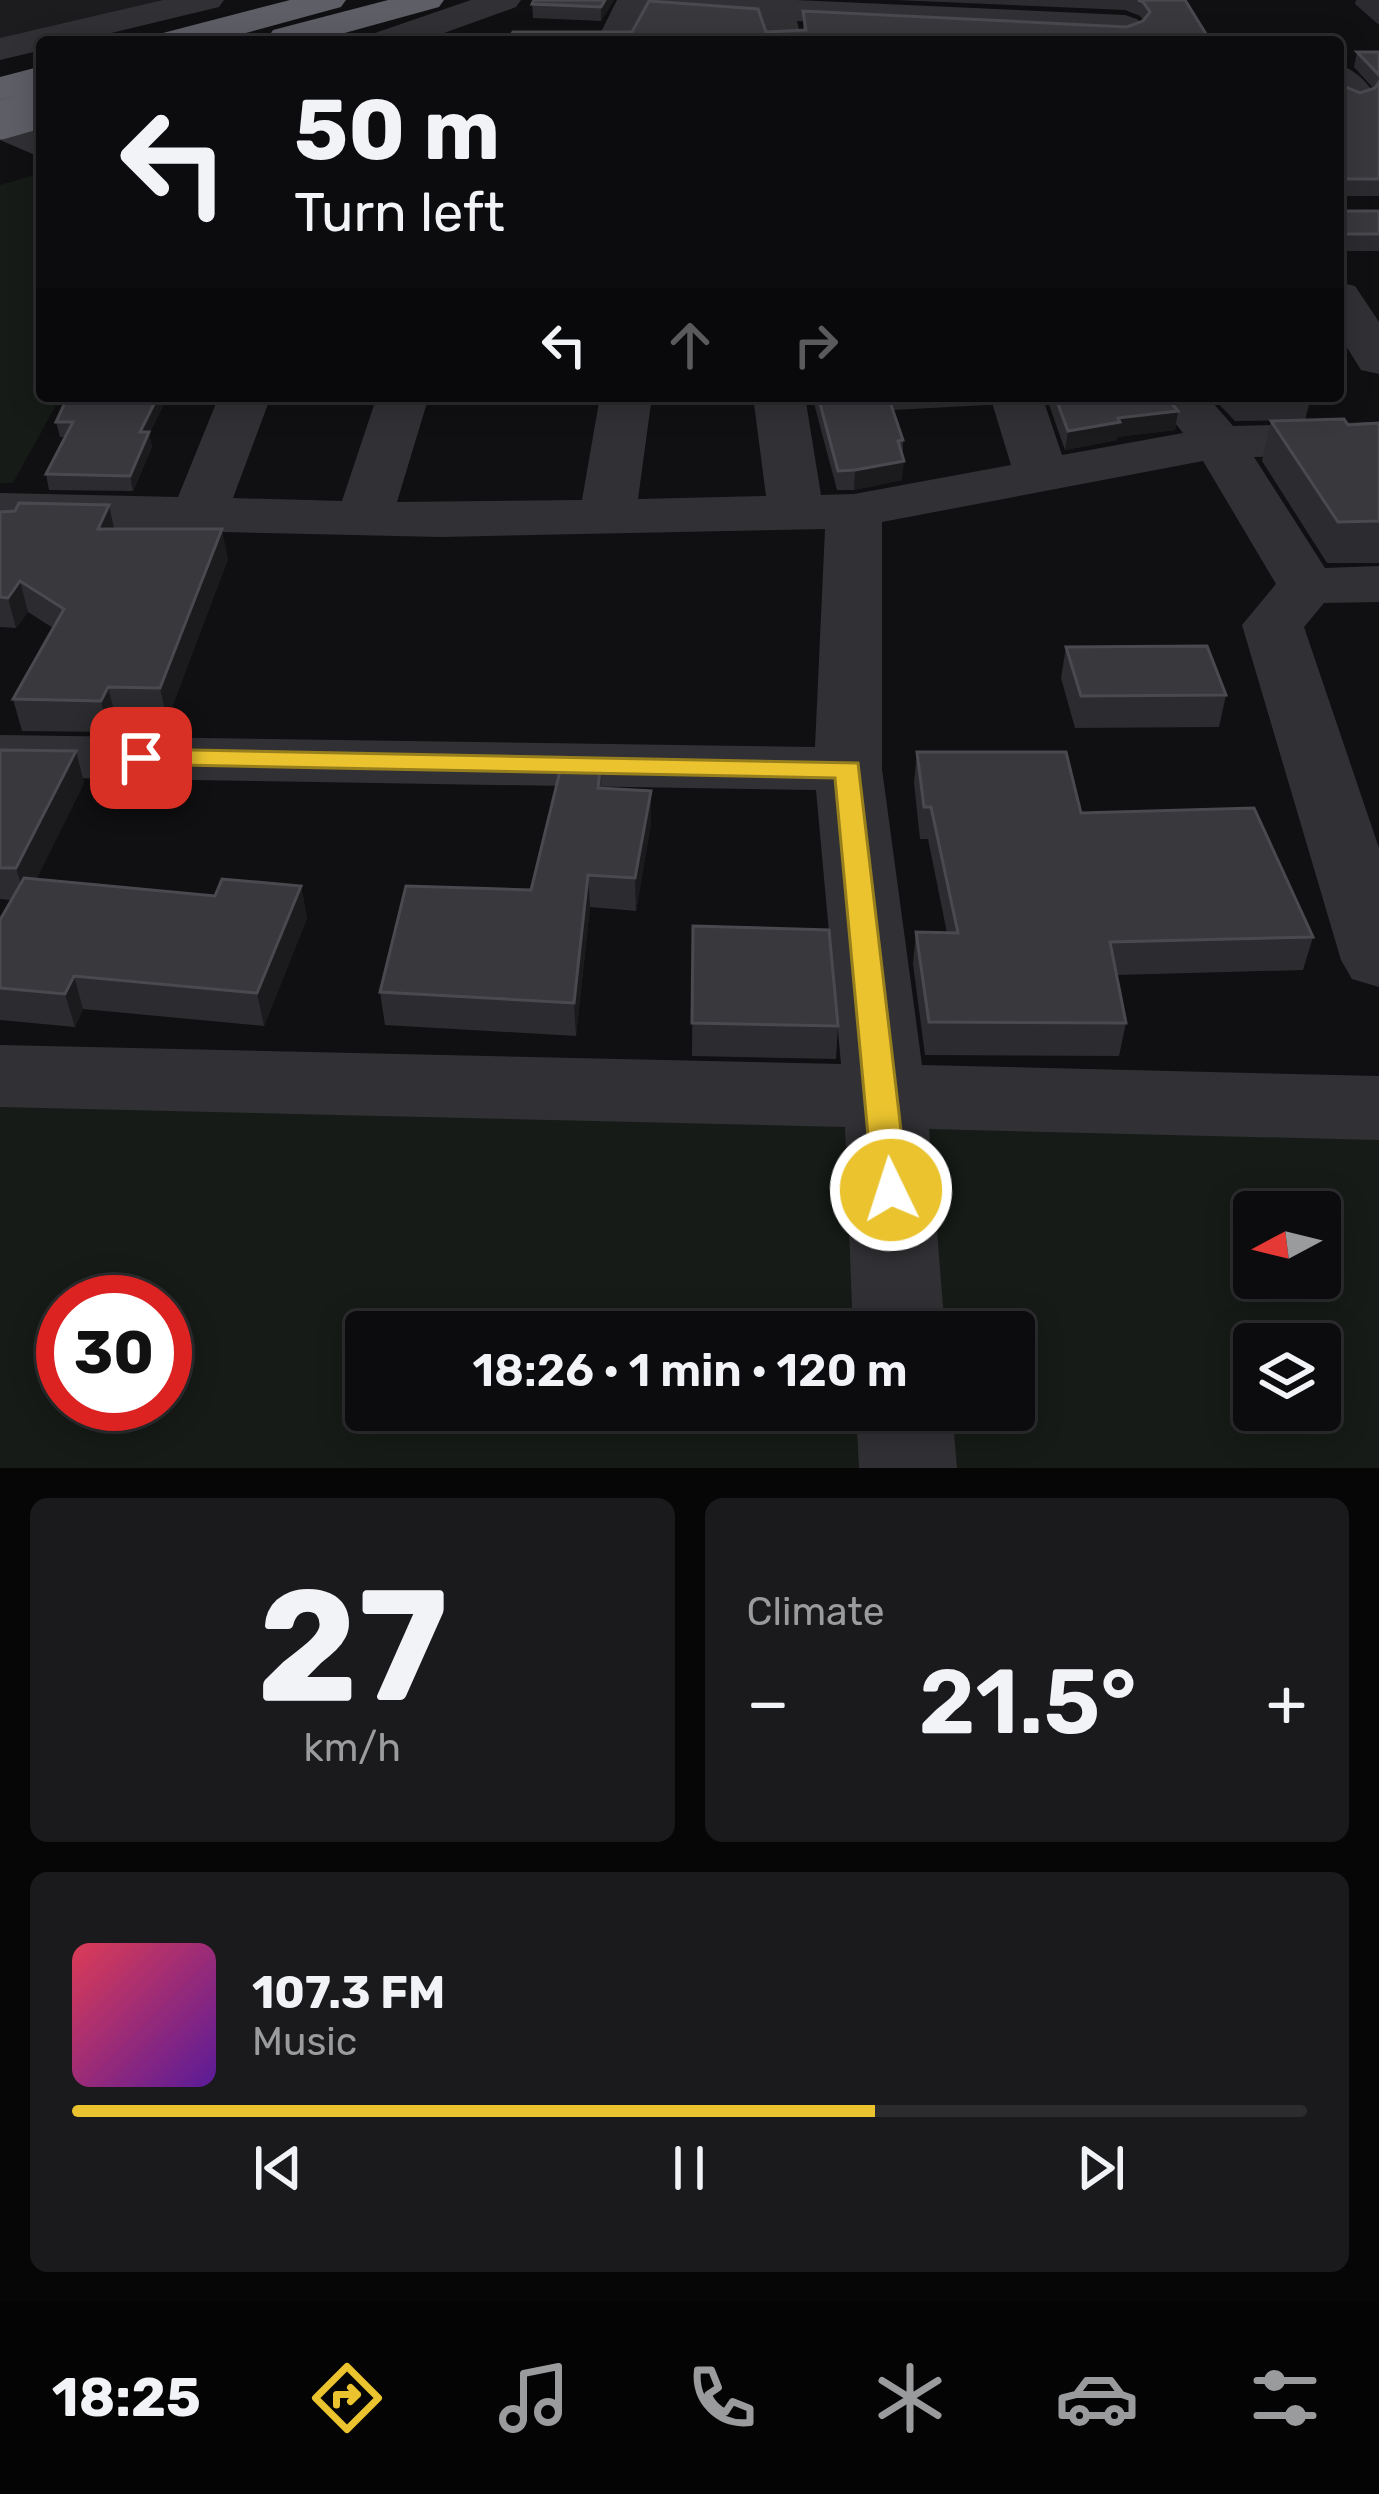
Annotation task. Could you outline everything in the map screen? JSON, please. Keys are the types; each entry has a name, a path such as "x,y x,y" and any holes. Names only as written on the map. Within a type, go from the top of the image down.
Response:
{"highway":[{"path":"194,36 329,0"},
{"path":"294,36 427,0"},
{"path":"0,122 26,93"}],"street":[{"path":"55,36 207,0"},
{"path":"616,36 634,0 780,17 960,20 1130,30"},
{"path":"427,36 503,25"},
{"path":"572,35 583,36"},
{"path":"0,49 36,40"},
{"path":"0,122 36,143"},
{"path":"0,172 36,161"},
{"path":"1344,305 1379,359"},
{"path":"199,514 242,402"},
{"path":"364,518 401,402"},
{"path":"607,516 625,402"},
{"path":"780,402 825,511 885,1095 898,1311"},
{"path":"1018,402 1041,475"},
{"path":"1185,402 1218,442 1307,586"},
{"path":"0,510 364,518 825,511 1218,442 1379,438"},
{"path":"1379,584 1307,586 1273,625 1379,959"},
{"path":"0,756 848,769"},
{"path":"0,1076 1379,1108"},
{"path":"905,1431 908,1468"}],"shaded area":[{"path":"0,0 163,0 0,41"},
{"path":"36,175 36,402 58,402 13,483 0,483 0,185"},
{"path":"0,1076 1379,1108 1379,1468 0,1468"}],"building":[{"path":"534,0 605,0 601,7 532,4"},
{"path":"1138,0 1185,0 1207,36 510,36 513,32 632,32 649,1 758,9 766,32 806,30 803,11 1127,27 1143,21 1150,12"},
{"path":"1357,52 1379,52 1379,75"},
{"path":"1379,82 1379,179 1344,179 1344,86 1360,93"},
{"path":"1344,211 1379,211 1379,234 1344,234"},
{"path":"65,402 155,402 140,432 149,432 130,476 46,474 73,422 56,422"},
{"path":"820,402 890,402 903,440 898,441 904,461 838,471"},
{"path":"1057,402 1171,402 1178,411 1118,418 1120,422 1068,431"},
{"path":"1344,419 1348,425 1379,423 1379,521 1338,522 1271,421"},
{"path":"19,503 109,505 98,529 222,529 160,688 108,687 101,701 13,699 64,609 20,581 8,598 0,597 0,512 15,511"},
{"path":"1207,646 1226,695 1081,696 1066,647"},
{"path":"0,750 76,751 16,868 0,868"},
{"path":"917,752 1066,752 1081,813 1254,808 1313,937 1110,942 1126,1023 929,1022 916,932 958,933 931,807 924,807"},
{"path":"563,759 601,759 598,788 651,791 635,878 588,875 574,1003 380,992 406,886 531,890"},
{"path":"24,878 215,896 222,879 301,886 257,993 74,976 65,994 0,988 0,920"},
{"path":"693,926 829,930 838,1026 692,1023"}],"route":[{"path":"141,758 848,769 885,1095 891,1190"}]}
